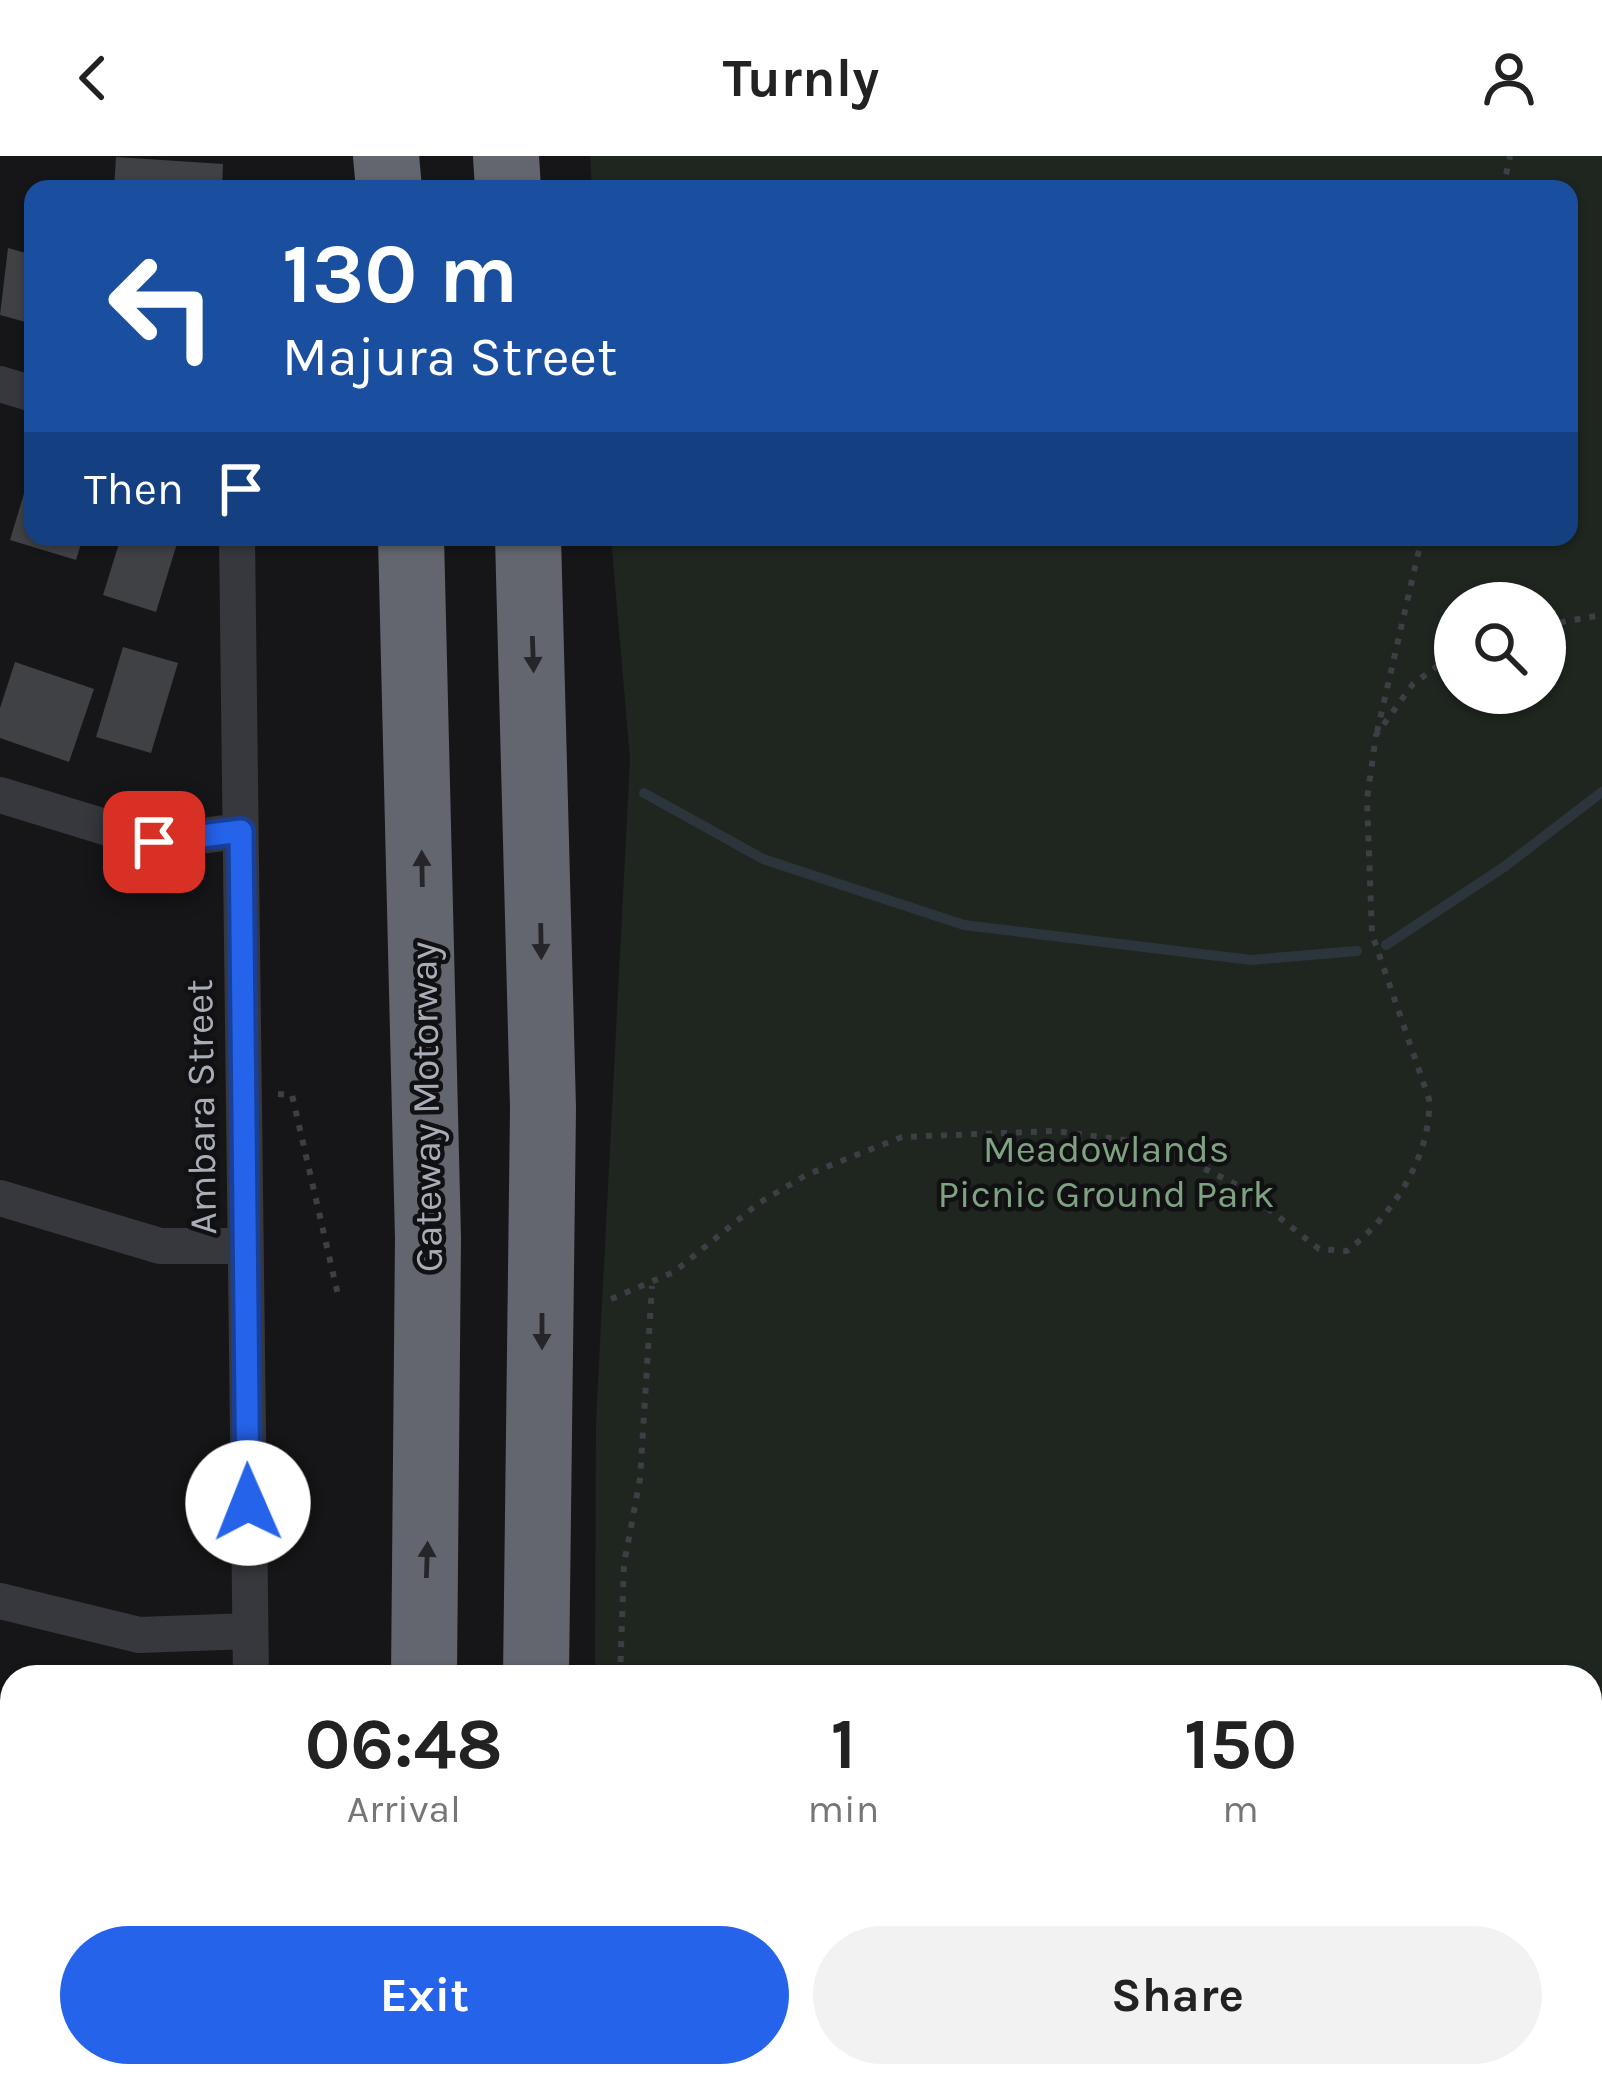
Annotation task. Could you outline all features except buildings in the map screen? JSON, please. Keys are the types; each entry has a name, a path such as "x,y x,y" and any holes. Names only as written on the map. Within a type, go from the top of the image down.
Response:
{"highway":[{"name":"Gateway Motorway","path":"411,546 428,1191 424,1665"},
{"path":"528,546 543,1108 536,1665"}],"street":[{"name":"Ambara Street","path":"236,546 251,1665"},
{"path":"0,795 154,842 241,831"},
{"path":"0,1198 160,1246 244,1246"},
{"path":"0,1601 139,1635 250,1631"}],"path":[{"path":"611,1299 652,1286 759,1203 806,1175 902,1137 1055,1130 1155,1144 1241,1187 1319,1249 1347,1251 1388,1212 1430,1119 1429,1099 1372,934 1367,799 1376,735 1420,546"},
{"path":"1566,621 1602,615"},
{"path":"1376,735 1413,684 1434,668"},
{"path":"243,1092 292,1095 338,1295"},
{"path":"620,1665 624,1564 640,1479 652,1286"}],"green space":[{"name":"Meadowlands Picnic Ground Park","path":"590,156 1602,156 1602,1665 595,1665 596,1421 630,759 612,546 1578,546 1578,180 591,180"}],"waterway":[{"path":"1386,945 1504,867 1602,792"},
{"path":"644,793 763,859 964,925 1251,960 1357,951"}],"route":[{"path":"154,842 241,831 248,1503"}]}
